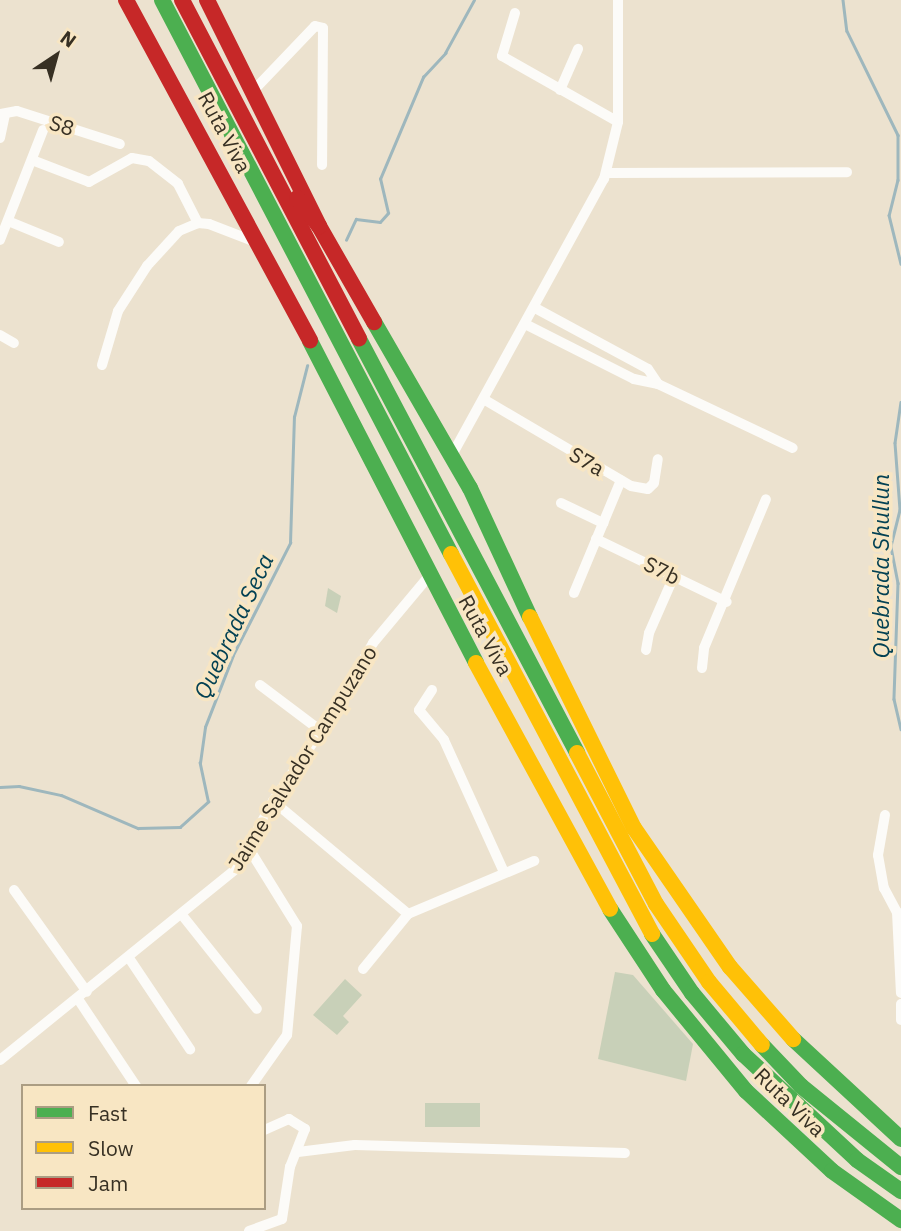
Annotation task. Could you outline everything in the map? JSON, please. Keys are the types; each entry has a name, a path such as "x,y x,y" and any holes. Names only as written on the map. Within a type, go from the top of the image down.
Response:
{"main road":[{"name":"Ruta Viva","path":"126,0 261,244 429,576 565,831 663,990 746,1091 832,1171 901,1220"},
{"name":"Ruta Viva","path":"162,0 640,916 692,993 743,1054 857,1160 901,1191"},
{"name":"Ruta Viva","path":"182,0 656,904 709,982 766,1049 858,1136 901,1167"},
{"name":"Ruta Viva","path":"207,0 319,226 452,456 634,828 687,909 730,967 809,1057 901,1139"},
{"path":"269,162 319,226"}],"street":[{"path":"452,456 537,309 607,173 618,122 618,0"},
{"path":"515,13 501,55 618,122"},
{"path":"252,92 315,26 323,29 322,164"},
{"path":"560,90 578,49"},
{"name":"S8","path":"0,138 2,114 17,111 120,144"},
{"path":"0,240 43,130"},
{"path":"32,160 89,182 132,158 149,161 178,184 198,223"},
{"path":"607,173 847,172"},
{"path":"8,221 59,242"},
{"path":"102,365 118,311 147,266 178,231 198,223 261,244"},
{"path":"537,309 648,369 658,384"},
{"path":"527,325 634,379 658,384 793,447"},
{"path":"0,335 14,343"},
{"name":"S7a","path":"485,400 621,480 574,593"},
{"path":"621,480 648,489 654,484 657,459"},
{"path":"702,668 704,648 727,602 766,499"},
{"path":"561,503 603,523"},
{"name":"S7b","path":"596,539 727,602"},
{"name":"Jaime Salvador Campuzano","path":"0,1060 237,868 273,801 321,731 373,643 429,576"},
{"path":"646,650 649,633 674,576"},
{"path":"260,685 321,731"},
{"path":"432,690 419,709 444,740 504,872"},
{"path":"273,801 408,914"},
{"path":"885,815 878,855 884,888 897,912 901,993"},
{"path":"248,847 297,926 287,1035 252,1084"},
{"path":"363,969 408,914 534,861"},
{"path":"14,890 83,995 135,1084"},
{"path":"182,915 257,1009"},
{"path":"129,958 190,1049"},
{"path":"901,1004 901,1020"},
{"path":"249,1231 282,1219 290,1167 305,1129 298,1121 274,1123 266,1129"},
{"path":"298,1152 355,1145 625,1153"}],"green space":[{"path":"328,588 341,596 337,613 325,606"},
{"path":"615,972 633,975 693,1044 686,1081 598,1059"},
{"path":"345,979 362,995 343,1016 349,1022 337,1035 313,1015"},
{"path":"425,1103 480,1103 480,1127 425,1127"}],"waterway":[{"name":"Quebrada Seca","path":"346,240 356,219 380,222 388,213 380,179 423,77 445,53 474,0"},
{"name":"Quebrada Shullun","path":"843,0 847,31 898,135 898,180 889,215 901,264"},
{"name":"Quebrada Seca","path":"0,787 19,786 61,795 138,828 180,827 208,802 200,763 205,727 233,655 290,543 294,417 307,366"},
{"name":"Quebrada Shullun","path":"901,402 895,443 900,510 891,547 898,583 894,699 901,729"}],"traffic: fast":[{"path":"162,0 451,554"},
{"path":"374,322 470,488 530,617"},
{"path":"359,339 577,753"},
{"path":"310,341 476,663"},
{"path":"610,909 663,990 746,1091 832,1171 901,1220"},
{"path":"652,934 692,993 743,1054 857,1160 901,1191"},
{"path":"793,1039 901,1139"},
{"path":"762,1045 801,1086 901,1167"}],"traffic: slow":[{"path":"451,554 652,934"},
{"path":"530,617 634,828 730,967 793,1039"},
{"path":"476,663 610,909"},
{"path":"577,753 656,904 709,982 762,1045"}],"traffic: jam":[{"path":"126,0 310,341"},
{"path":"182,0 359,339"},
{"path":"207,0 319,226 374,322"},
{"path":"297,198 319,226"}]}
